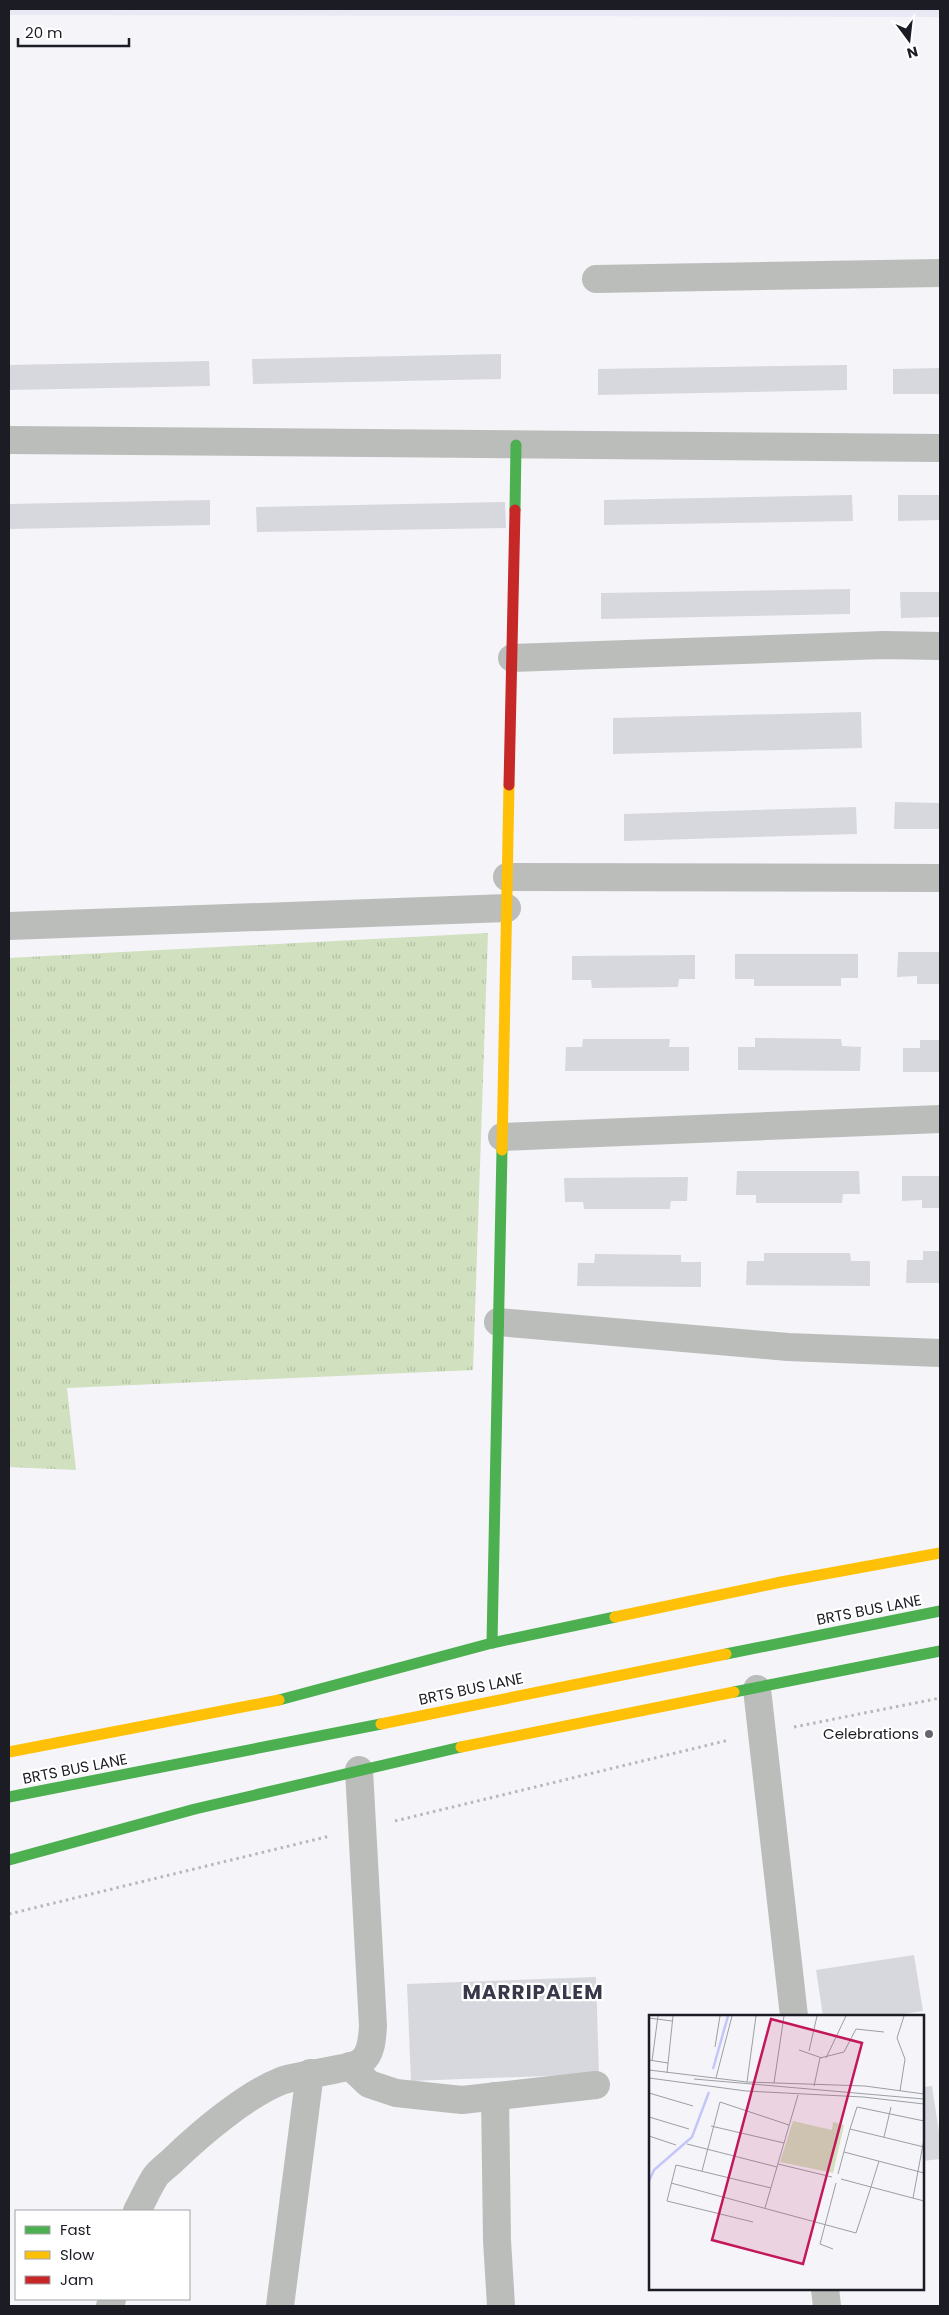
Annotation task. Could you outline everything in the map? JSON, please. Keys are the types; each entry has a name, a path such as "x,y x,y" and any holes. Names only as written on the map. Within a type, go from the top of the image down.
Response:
{"main road":[{"path":"492,1643 516,445"},
{"path":"9,1752 294,1697 492,1643 781,1582 940,1553"},
{"name":"BRTS BUS LANE","path":"9,1797 311,1739 521,1694 940,1612"},
{"path":"9,1860 222,1801 359,1770 496,1740 940,1651"}],"street":[{"path":"596,279 940,273"},
{"path":"9,440 940,448"},
{"path":"512,658 884,645 940,646"},
{"path":"508,877 940,878"},
{"path":"9,926 507,908"},
{"path":"502,1138 940,1119"},
{"path":"498,1322 788,1347 940,1353"},
{"path":"757,1689 794,2015"},
{"path":"138,2210 155,2176 181,2152 244,2102 280,2081 310,2073 350,2066 362,2062 367,2056 371,2044 373,2026 359,1770"},
{"path":"350,2066 369,2084 396,2093 462,2100 596,2085"},
{"path":"280,2306 310,2073"},
{"path":"495,2096 497,2240 501,2306"},
{"path":"825,2290 827,2306"}],"path":[{"path":"9,1914 690,1749 940,1698"}],"shaded area":[{"path":"9,9 940,9 940,17 9,15"}],"green space":[{"path":"488,933 473,1370 67,1388 76,1470 9,1467 9,958"}],"building":[{"path":"501,354 501,379 253,384 252,359"},
{"path":"209,361 210,386 9,390 9,365"},
{"path":"847,365 847,390 598,395 598,369"},
{"path":"940,368 940,394 893,394 893,369"},
{"path":"852,495 853,521 604,525 604,500"},
{"path":"898,495 940,495 940,520 898,521"},
{"path":"210,500 210,525 9,529 9,504"},
{"path":"505,502 506,528 257,532 256,507"},
{"path":"850,589 850,614 601,619 601,593"},
{"path":"900,592 940,592 940,617 901,618"},
{"path":"861,712 862,748 613,754 613,718"},
{"path":"895,802 940,803 940,829 894,829"},
{"path":"856,807 857,834 624,841 624,814"},
{"path":"898,952 940,952 940,984 917,984 917,976 897,977"},
{"path":"735,954 858,954 858,978 841,978 841,986 754,986 754,979 735,979"},
{"path":"695,955 695,979 679,979 678,987 592,988 591,980 572,980 572,956"},
{"path":"755,1038 841,1039 842,1046 861,1047 860,1071 738,1070 738,1047 755,1047"},
{"path":"583,1039 670,1039 669,1047 689,1047 689,1071 565,1071 566,1047 582,1047"},
{"path":"920,1040 940,1040 940,1072 903,1072 903,1048 920,1048"},
{"path":"737,1171 859,1171 860,1194 843,1194 842,1203 756,1203 756,1195 736,1195"},
{"path":"902,1176 940,1176 940,1208 922,1208 922,1200 902,1201"},
{"path":"688,1177 687,1201 671,1201 670,1209 584,1209 583,1202 565,1202 564,1178"},
{"path":"923,1251 940,1251 940,1283 906,1283 907,1260 923,1260"},
{"path":"764,1253 850,1253 851,1261 870,1261 870,1286 746,1285 747,1261 764,1261"},
{"path":"595,1254 681,1255 681,1262 701,1262 701,1287 577,1286 578,1263 594,1263"},
{"path":"914,1955 923,2011 896,2015 823,2015 816,1970"},
{"path":"596,1977 599,2074 411,2081 407,1984"},
{"path":"932,2086 940,2139 940,2159 924,2161 924,2087"}],"traffic: fast":[{"path":"515,510 516,445"},
{"path":"492,1643 502,1150"},
{"path":"726,1654 940,1611"},
{"path":"279,1700 492,1643 615,1617"},
{"path":"734,1692 940,1651"},
{"path":"9,1797 381,1724"},
{"path":"9,1860 195,1809 461,1747"}],"traffic: slow":[{"path":"502,1150 509,785"},
{"path":"615,1617 781,1582 940,1553"},
{"path":"381,1724 726,1654"},
{"path":"461,1747 734,1692"},
{"path":"9,1752 279,1700"}],"traffic: jam":[{"path":"509,785 515,510"}],"place":[{"name":"Celebrations","path":"929,1734"}],"district":[{"name":"MARRIPALEM","path":"533,1992"}]}
